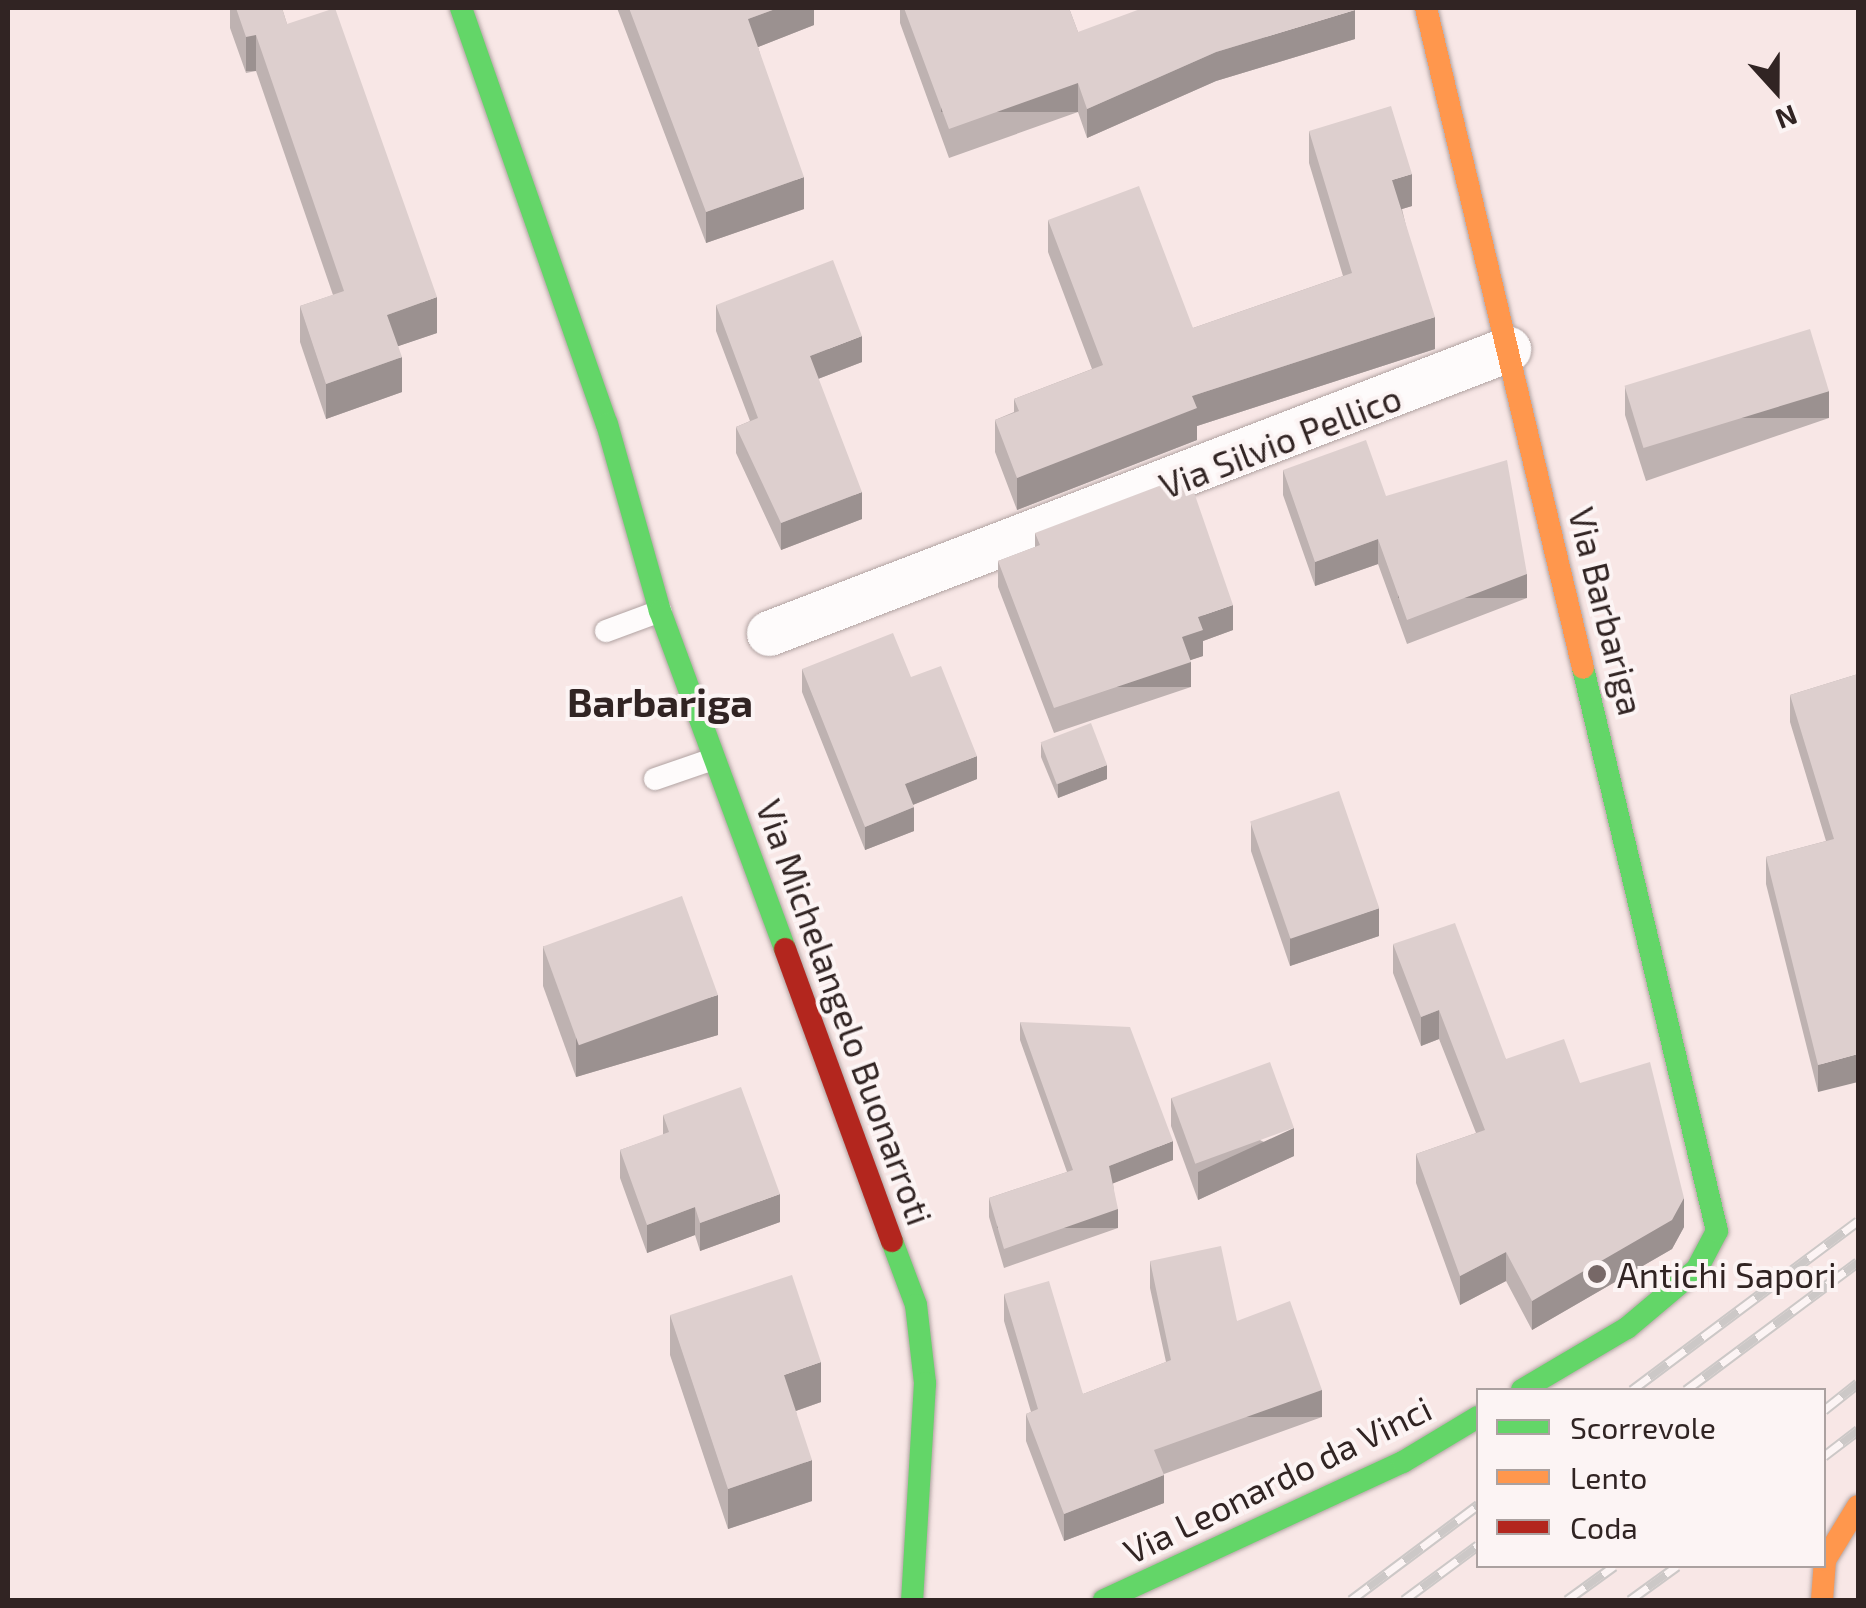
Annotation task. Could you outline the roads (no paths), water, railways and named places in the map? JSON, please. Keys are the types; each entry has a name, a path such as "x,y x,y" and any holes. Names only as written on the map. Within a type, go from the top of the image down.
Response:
{"street":[{"name":"Via Michelangelo Buonarroti","path":"461,8 607,424 660,611 916,1305 924,1383 912,1600"},
{"name":"Via Barbariga","path":"1426,8 1717,1231 1697,1270 1626,1328 1525,1388"},
{"name":"Via Silvio Pellico","path":"769,633 1508,348"},
{"name":"Via Leonardo da Vinci","path":"1104,1600 1403,1462 1476,1418"},
{"path":"1826,1558 1858,1506"},
{"path":"1822,1600 1824,1568"}],"lane":[{"path":"606,631 660,611"},
{"path":"656,779 714,759"}],"railway":[{"path":"1635,1388 1858,1221"},
{"path":"1689,1388 1858,1262"},
{"path":"1826,1408 1858,1383"},
{"path":"1826,1454 1858,1430"},
{"path":"1351,1600 1476,1506"},
{"path":"1404,1600 1476,1546"},
{"path":"1567,1600 1611,1568"},
{"path":"1630,1600 1674,1568"}],"place":[{"name":"Antichi Sapori","path":"1597,1274"}],"district":[{"name":"Barbariga","path":"660,701"}]}
